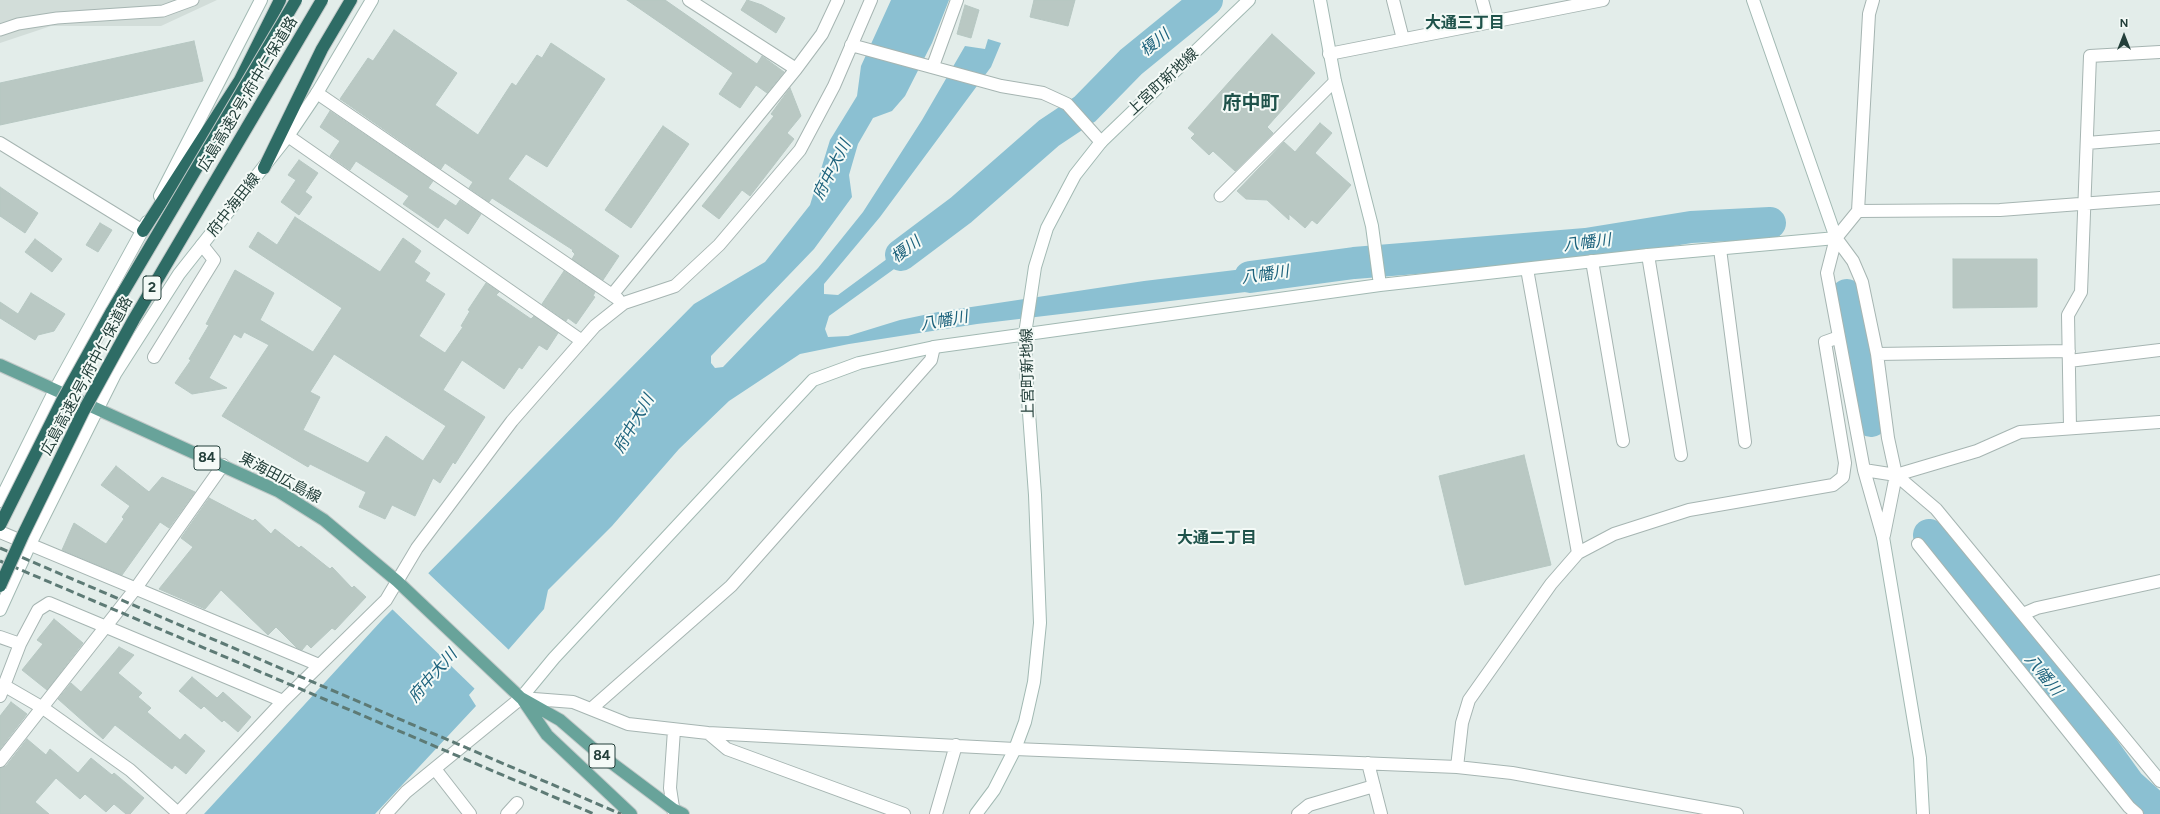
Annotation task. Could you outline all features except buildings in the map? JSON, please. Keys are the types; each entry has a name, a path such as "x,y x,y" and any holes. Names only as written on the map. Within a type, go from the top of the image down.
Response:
{"highway":[{"path":"143,231 240,80 280,0"},
{"name":"広島高速2号;府中仁保道路","path":"0,525 62,401 112,311 296,0"},
{"name":"広島高速2号;府中仁保道路","path":"0,586 22,535 76,426 126,333 322,0"},
{"path":"264,168 322,50 351,0"}],"main road":[{"name":"東海田広島線","path":"0,365 96,410 278,491 324,520 402,585 521,698 560,720 597,752 677,812"},
{"name":"東海田広島線","path":"521,698 547,735 631,814"}],"street":[{"path":"0,501 55,390 143,231 261,0"},
{"name":"府中海田線","path":"0,610 30,544 96,410 115,374 154,310 288,136 317,93 372,0"},
{"path":"689,0 796,69"},
{"path":"612,295 796,69 822,34 838,0"},
{"path":"283,701 105,625 49,603 43,605 38,610 20,644 2,691 43,708 130,770 178,814 283,701 402,585 417,548 512,421 595,326 624,303 675,286 719,245 800,150 834,86 871,0"},
{"path":"929,65 957,0"},
{"name":"上宮町新地線","path":"976,814 994,790 1015,749 1025,722 1034,682 1040,623 1035,495 1026,372 1025,334 1035,267 1047,228 1075,175 1102,142 1250,0"},
{"path":"1320,0 1335,81 1372,226 1380,285"},
{"path":"1394,0 1404,39"},
{"path":"1482,0 1488,22"},
{"path":"1329,54 1584,2 1602,0"},
{"path":"1752,0 1836,238 1854,261 1862,282 1877,354 1888,438 1896,475 1883,537"},
{"path":"1873,0 1869,14 1858,212 1836,238 1826,273 1864,470 1883,537 1920,758 1923,814"},
{"path":"852,45 929,65 1000,86 1043,93 1067,104 1086,127 1102,142"},
{"path":"2070,427 2068,315 2081,292 2090,56 2160,52"},
{"path":"317,93 624,303"},
{"path":"288,136 582,341"},
{"path":"2087,143 2160,137"},
{"path":"0,143 143,231"},
{"path":"1858,212 2000,210 2160,198"},
{"path":"386,814 406,792 521,698 554,658 814,380 859,363 934,347 1025,334 1380,285 1648,255 1836,238"},
{"path":"154,357 214,260 202,246"},
{"path":"1720,249 1745,442"},
{"path":"1648,255 1681,455"},
{"path":"1592,261 1623,441"},
{"path":"1527,269 1578,553"},
{"path":"1457,767 1462,723 1469,700 1551,584 1578,553 1614,534 1689,510 1833,485 1843,477 1845,462 1825,342 1839,337"},
{"path":"591,709 731,586 931,360 934,347"},
{"path":"1877,354 2069,356 2160,350"},
{"path":"1864,470 1896,475 1976,451 2020,432 2070,427 2160,422"},
{"path":"0,761 43,708 105,625 136,588 222,465"},
{"path":"1896,475 1936,509 2023,614 2156,768 2160,781"},
{"path":"0,532 319,665"},
{"path":"1918,544 2129,807 2137,814"},
{"path":"2023,614 2037,608 2160,580"},
{"path":"0,637 20,644"},
{"path":"521,698 573,702 628,724 708,733 1015,749 1457,767 1512,773 1697,810 1737,814"},
{"path":"674,730 670,788 677,812"},
{"path":"708,733 728,749 904,814"},
{"path":"936,814 956,745"},
{"path":"1368,763 1381,814"},
{"path":"435,769 470,814"},
{"path":"1298,814 1309,805 1374,786"},
{"path":"507,814 517,802"}],"lane":[{"path":"0,30 18,24 57,18 164,11 192,0"},
{"path":"1220,196 1335,81"}],"shaded area":[{"path":"0,0 217,0 161,26 51,26 0,43"}],"water":[{"name":"府中大川","path":"891,0 949,0 932,43 905,96 892,111 873,118 858,144 849,175 852,197 814,249 711,356 711,363 715,368 723,367 818,268 863,212 922,120 965,46 985,49 988,39 1001,43 991,67 880,217 824,284 824,294 838,295 933,225 944,233 829,316 825,329 828,337 848,336 900,320 938,312 1144,281 1293,263 1296,286 977,324 849,344 800,354 729,401 679,449 612,526 548,590 544,609 469,695 476,706 375,814 204,814 383,619 694,304 765,262 810,205 830,140 857,96 861,66"}],"pier":[{"path":"427,572 510,651 476,690 391,608"}],"waterway":[{"name":"榎川","path":"901,255 961,210 1049,133 1085,109 1131,62 1207,0"},
{"name":"八幡川","path":"1250,277 1354,263 1586,244 1691,227 1770,223"},
{"name":"八幡川","path":"1847,295 1855,319 1871,421"},
{"name":"八幡川","path":"1929,535 2101,745 2129,784 2160,812"}],"railway":[{"path":"0,548 621,814"},
{"path":"0,561 594,814"}],"district":[{"name":"大通三丁目","path":"1465,23"},
{"name":"府中町","path":"1251,103"},
{"name":"大通二丁目","path":"1217,538"}]}
